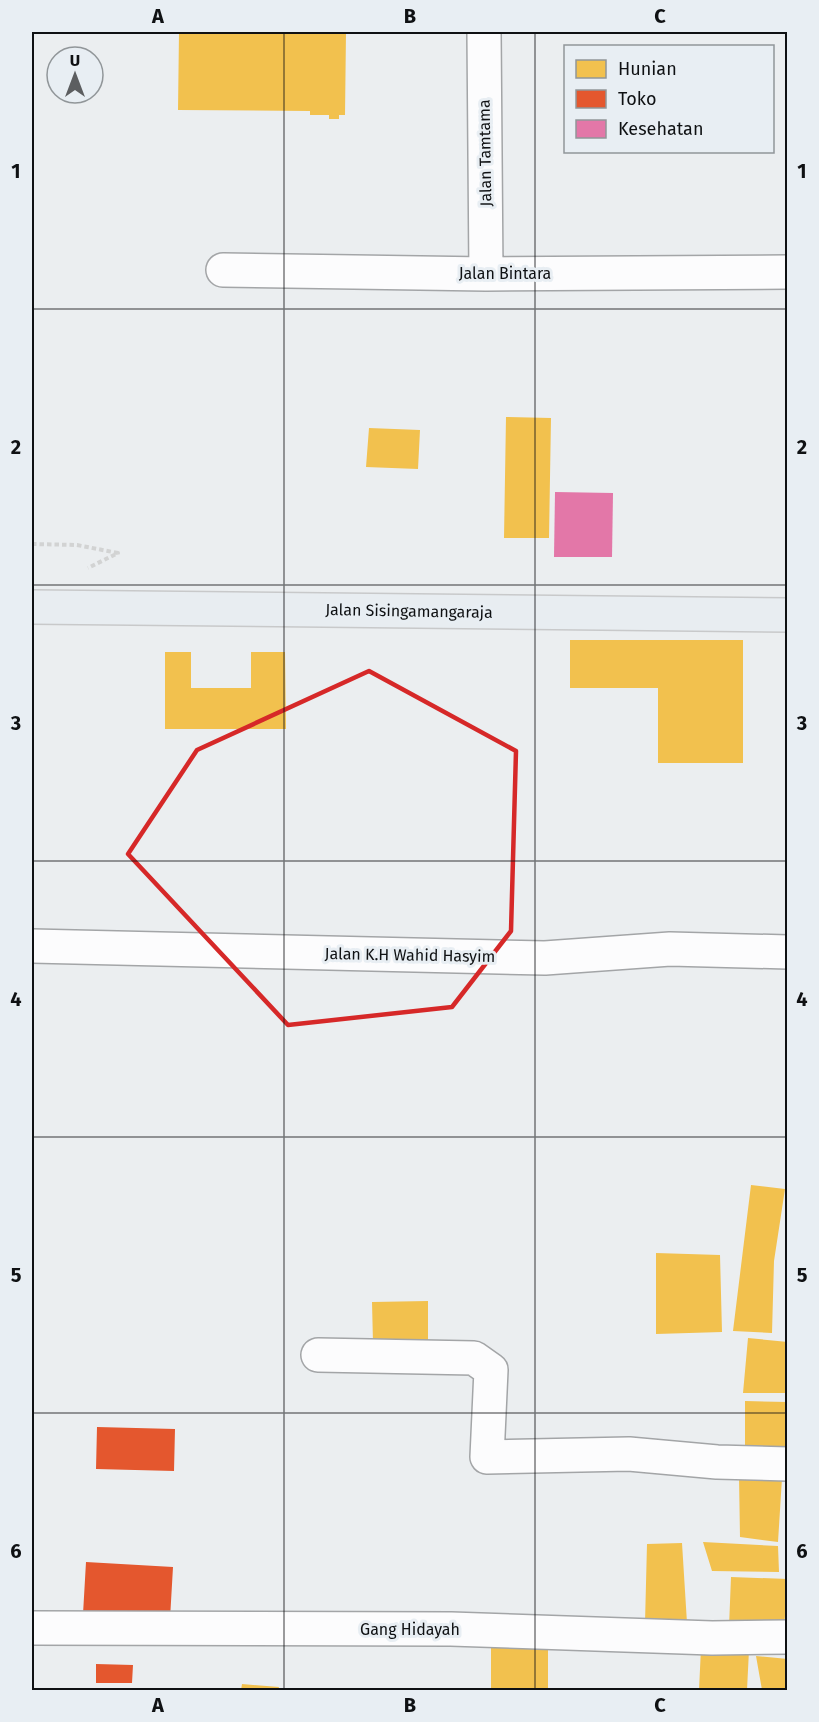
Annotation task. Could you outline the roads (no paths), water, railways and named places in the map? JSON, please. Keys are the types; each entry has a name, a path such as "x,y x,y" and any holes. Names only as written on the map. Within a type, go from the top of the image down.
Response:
{"main road":[{"name":"Jalan Sisingamangaraja","path":"32,607 788,615"}],"street":[{"name":"Jalan Tamtama","path":"484,32 486,274"},
{"name":"Jalan Bintara","path":"223,270 486,274 788,272"},
{"name":"Jalan K.H Wahid Hasyim","path":"32,946 544,958 670,949 788,951"},
{"path":"318,1355 474,1358 491,1370 487,1457 629,1454 717,1462 788,1464"},
{"name":"Gang Hidayah","path":"32,1628 440,1629 711,1638 788,1637"}]}
